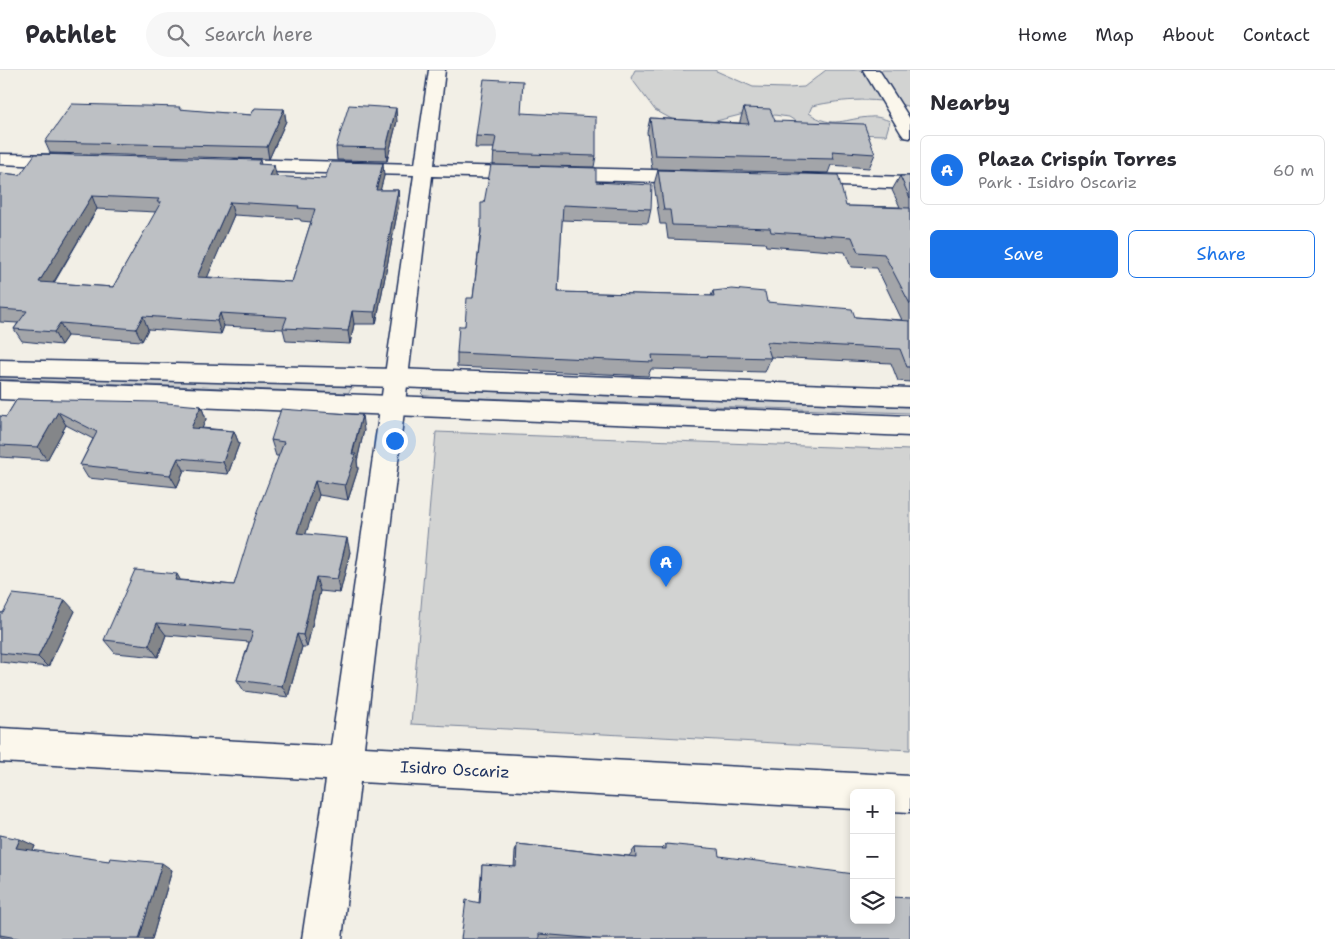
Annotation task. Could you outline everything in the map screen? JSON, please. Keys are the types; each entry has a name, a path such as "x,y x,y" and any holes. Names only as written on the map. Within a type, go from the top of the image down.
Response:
{"street":[{"path":"322,939 437,70"},
{"path":"871,70 910,133"},
{"path":"0,159 89,161"},
{"path":"217,165 711,178"},
{"path":"781,180 910,183"},
{"path":"0,368 396,378 910,397"},
{"path":"0,390 910,426"},
{"name":"Isidro Oscariz","path":"0,745 910,794"}],"shaded area":[{"path":"635,70 714,70 753,87 787,88 804,87 826,70 910,70 910,107 874,100 861,100 812,106 809,113 817,118 832,122 873,117 881,118 890,121 886,135 814,133 789,117 752,112 696,126 679,123 655,110 631,78"},
{"path":"0,373 352,388 348,393 0,379"},
{"path":"425,389 910,407 910,413 424,396 421,393"},
{"path":"436,432 910,450 910,750 411,724"}],"building":[{"path":"484,79 523,81 521,113 596,117 596,156 493,153 496,137 476,136"},
{"path":"72,104 180,107 179,109 251,115 255,108 284,109 267,147 45,142"},
{"path":"349,105 396,108 386,148 336,147"},
{"path":"744,108 770,109 775,121 864,124 875,154 832,151 834,159 655,155 650,118 749,124"},
{"path":"35,154 260,160 258,164 274,165 269,176 325,179 331,162 383,163 376,190 398,190 375,312 352,311 348,331 283,328 287,317 220,313 217,321 143,316 136,329 60,323 54,332 14,329 27,311 0,309 0,173 20,175","holes":["92,196 159,199 157,202 161,202 113,287 39,282","230,202 299,206 298,208 315,209 292,282 197,277"]},
{"path":"491,165 596,168 596,182 652,185 651,209 563,205 558,292 714,296 713,291 732,289 765,292 767,302 852,309 855,317 910,321 910,367 907,367 900,349 766,342 771,358 652,355 653,362 457,353 459,326 465,326 467,298 473,298 481,232 481,203 484,203"},
{"path":"658,170 838,175 846,206 910,208 910,304 884,254 858,252 852,237 771,232 770,228 672,225 670,210 664,210"},
{"path":"900,176 910,176 910,198"},
{"path":"17,399 155,402 201,406 191,428 234,431 223,462 178,458 170,475 80,465 97,432 58,412 38,447 0,445 0,416 6,417"},
{"path":"281,409 362,415 352,454 356,454 345,485 315,481 297,533 347,538 337,579 316,577 303,635 297,634 282,686 237,680 253,631 157,623 149,645 104,640 135,570 177,574 175,580 234,585 254,520 284,442 271,440"},
{"path":"13,594 65,600 38,657 0,653 0,613 3,613"},
{"path":"0,835 20,839 16,848 109,861 110,858 162,863 139,939 23,939 0,935"},
{"path":"517,844 636,857 635,848 666,849 666,844 718,849 719,856 850,873 850,924 895,924 895,897 910,898 910,939 599,939 539,934 539,939 461,939 466,900 480,903 482,865 516,867"}],"place":[{"name":"Plaza Crispín Torres","path":"666,587"}]}
